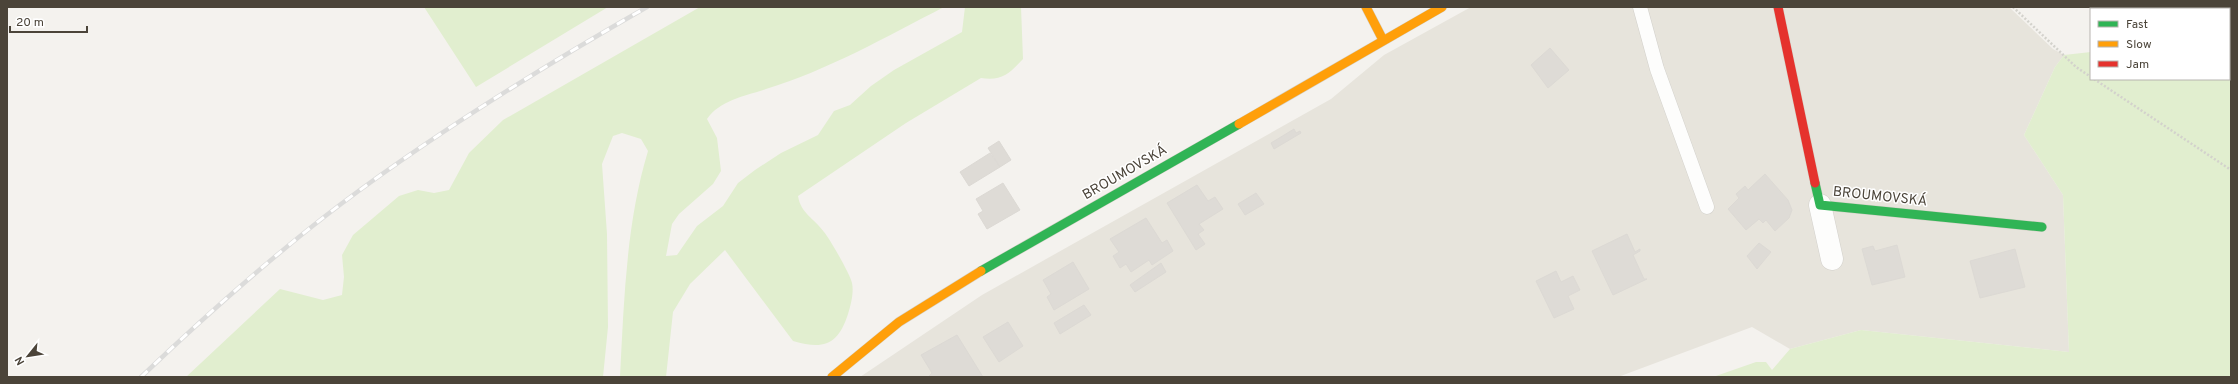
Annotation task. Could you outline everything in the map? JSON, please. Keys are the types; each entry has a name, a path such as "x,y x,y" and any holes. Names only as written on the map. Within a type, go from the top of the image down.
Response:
{"main road":[{"path":"1366,7 1383,40"},
{"name":"BROUMOVSKÁ","path":"832,377 899,322 948,290 1442,7"},
{"name":"BROUMOVSKÁ","path":"1778,7 1820,205 2042,226"}],"street":[{"path":"1820,205 1832,259"}],"lane":[{"path":"1640,7 1657,69 1707,207"}],"path":[{"path":"2013,7 2076,67 2090,76"},
{"path":"2096,80 2231,170"}],"shaded area":[{"path":"1471,7 2009,7 2053,49 2064,55 2055,67 2024,135 2063,195 2069,352 1861,330 1790,349 1752,327 1618,377 860,377 982,295 1331,99 1384,55"}],"green space":[{"path":"424,7 608,7 476,87"},
{"path":"700,7 944,7 834,63 789,81 726,103 712,113 707,119 717,138 721,171 713,184 679,214 672,224 666,256 677,255 697,226 723,206 738,183 755,170 781,153 818,135 834,111 850,105 871,86 894,70 962,32 965,7 1021,7 1023,59 1013,69 1000,77 988,79 981,78 906,123 798,196 805,212 820,227 831,242 851,279 853,290 850,307 840,333 834,339 821,345 804,344 793,341 725,250 690,284 673,312 666,377 620,377 627,263 635,206 648,151 641,139 622,133 613,136 602,164 607,234 608,327 603,377 186,377 280,289 323,300 342,295 344,277 342,255 353,235 399,196 418,190 434,193 449,190 469,153 503,120"},
{"path":"2231,7 2231,377 1713,377 1756,362 1766,362 1772,370 1790,349 1861,330 2069,352 2063,195 2024,135 2055,67 2064,55 2090,52 2090,80 2230,80 2230,8 2114,8"}],"building":[{"path":"1550,48 1569,70 1548,88 1531,65"},
{"path":"1294,129 1296,133 1300,131 1301,133 1274,149 1271,143"},
{"path":"999,141 1011,160 1000,167 988,148"},
{"path":"990,153 1000,167 969,186 960,172"},
{"path":"1765,174 1788,200 1792,210 1789,218 1775,231 1766,220 1763,223 1759,219 1746,230 1728,209 1739,198 1736,194 1745,186 1748,190"},
{"path":"1003,183 1020,210 987,229 978,214 983,211 976,199"},
{"path":"1197,185 1208,201 1215,197 1223,209 1199,224 1204,230 1198,234 1205,244 1196,250 1167,203"},
{"path":"1256,193 1264,204 1245,215 1238,204"},
{"path":"1146,218 1162,243 1167,240 1173,251 1152,265 1149,260 1131,272 1126,264 1120,268 1113,256 1119,252 1110,239"},
{"path":"1627,234 1635,252 1640,249 1640,251 1633,255 1644,279 1647,279 1613,295 1592,251"},
{"path":"1759,243 1771,252 1757,269 1747,256"},
{"path":"1897,245 1905,277 1872,285 1862,249 1873,246 1875,251"},
{"path":"2015,249 2025,287 1980,298 1970,261"},
{"path":"1073,262 1089,289 1054,310 1047,297 1051,294 1043,280"},
{"path":"1161,263 1166,272 1135,292 1130,285"},
{"path":"1556,271 1561,282 1573,276 1580,290 1568,296 1574,309 1554,318 1536,281"},
{"path":"1084,305 1091,315 1060,334 1054,323"},
{"path":"1008,322 1023,346 999,362 983,337"},
{"path":"957,335 983,377 928,377 932,373 921,355"}],"railway":[{"path":"141,377 239,288 289,245 341,204 453,125 530,76 647,7"}],"traffic: fast":[{"path":"981,271 1239,124"},
{"path":"1815,183 1820,205 2042,227"}],"traffic: slow":[{"path":"1366,7 1383,40"},
{"path":"1239,124 1442,7"},
{"path":"832,377 899,322 981,271"}],"traffic: jam":[{"path":"1778,7 1815,183"}]}
